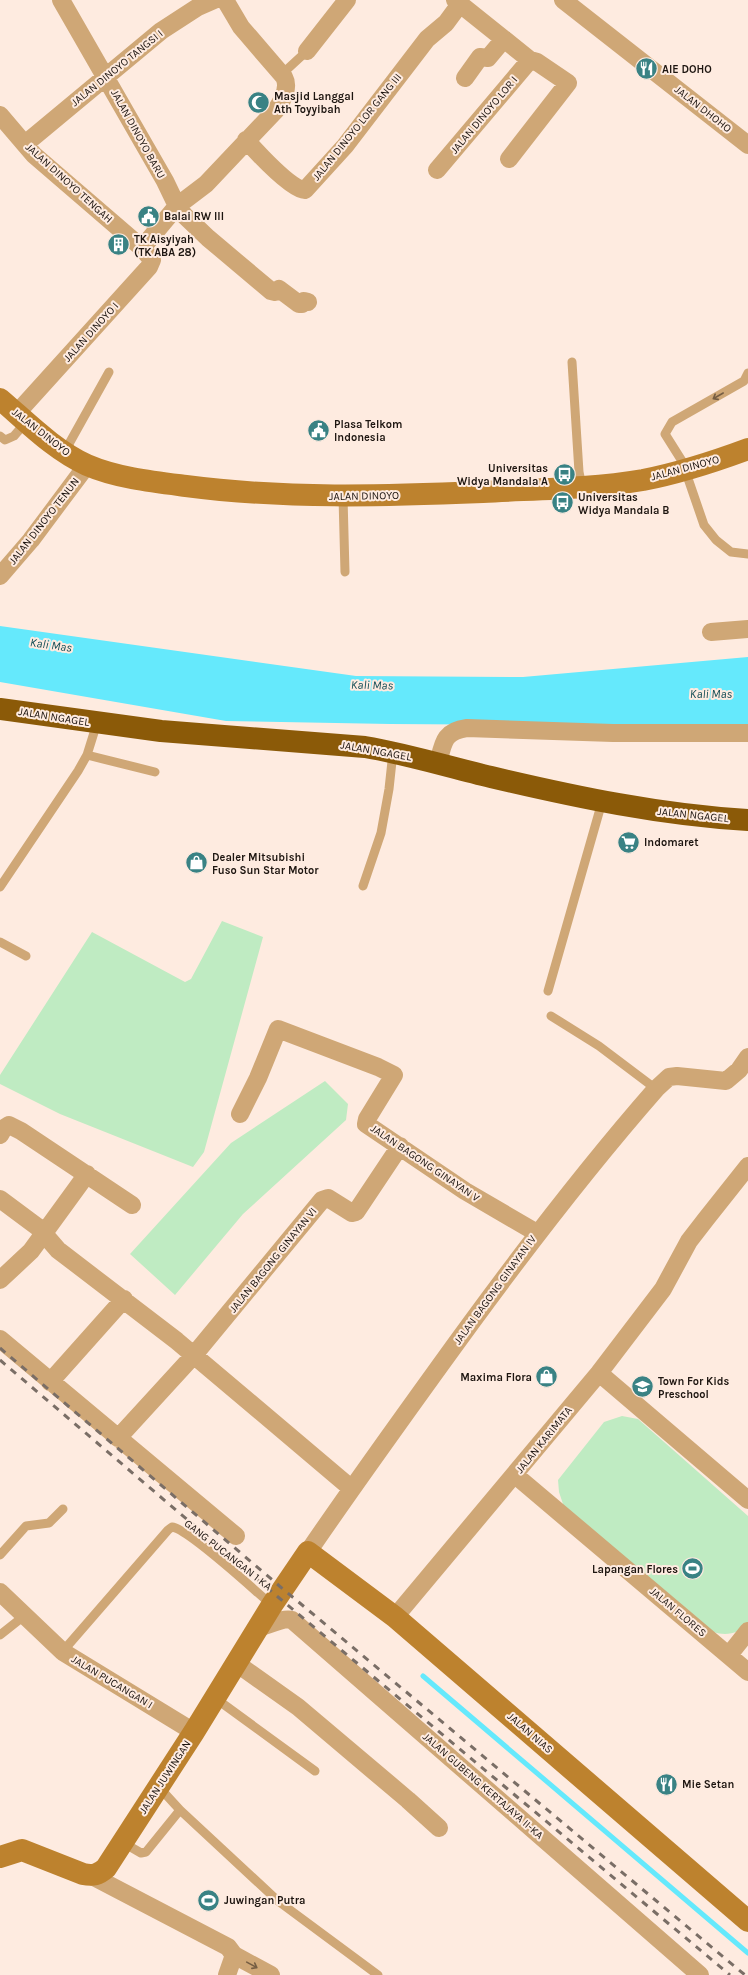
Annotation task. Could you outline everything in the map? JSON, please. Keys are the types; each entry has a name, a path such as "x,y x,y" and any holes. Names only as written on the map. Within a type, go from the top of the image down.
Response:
{"highway":[{"name":"JALAN NGAGEL","path":"0,709 161,731 334,744 393,752 438,764 602,802 669,813 748,820"}],"street":[{"name":"JALAN DINOYO BARU","path":"62,0 106,76 177,206 208,238 271,291 275,292 279,289 299,304 302,304 304,301 308,302"},
{"path":"142,248 177,206 206,184 280,104 286,86 286,81 282,74 241,27 225,0"},
{"path":"307,51 347,0"},
{"name":"JALAN DHOHO","path":"563,0 748,145"},
{"name":"JALAN DINOYO TANGSI I","path":"25,144 161,31 208,1"},
{"path":"457,2 530,60 537,62 568,83 509,159"},
{"name":"JALAN DINOYO LOR GANG III","path":"246,140 289,181 300,190 305,190 345,146 427,39 446,23 457,2"},
{"path":"465,78 480,58 488,58 504,39"},
{"name":"JALAN DINOYO LOR I","path":"437,170 530,60"},
{"name":"JALAN DINOYO TENGAH","path":"0,115 25,144 48,167 142,248"},
{"name":"JALAN DINOYO I","path":"21,417 149,267 152,260 142,248"},
{"name":"JALAN DINOYO","path":"0,399 66,454 87,465 123,476 157,482 228,492 272,495 343,497 582,487 642,480 684,471 748,449"},
{"name":"JALAN DINOYO TENUN","path":"0,576 32,540 87,465"},
{"path":"711,632 748,629"},
{"path":"438,764 448,734 455,730 467,728 613,733 748,733"},
{"name":"JALAN BAGONG GINAYAN V","path":"240,1114 258,1078 278,1029 394,1074 366,1123 459,1187 537,1233"},
{"name":"JALAN BAGONG GINAYAN IV","path":"278,1597 351,1488 537,1233 656,1089 669,1076 726,1081 739,1070 748,1057"},
{"path":"0,1135 4,1128 9,1125 21,1131 132,1205"},
{"name":"JALAN BAGONG GINAYAN VI","path":"118,1438 194,1355 322,1200 328,1198 352,1213 356,1212 400,1146"},
{"name":"JALAN KARIMATA","path":"395,1617 599,1373 662,1289 681,1255 706,1219 748,1166"},
{"path":"0,1280 31,1251 87,1174"},
{"path":"0,1199 44,1234 58,1250 124,1299 194,1355 351,1488"},
{"path":"50,1382 124,1299"},
{"path":"0,1339 236,1536"},
{"path":"599,1373 748,1500"},
{"name":"JALAN FLORES","path":"515,1475 729,1654 748,1672"},
{"name":"JALAN NIAS","path":"308,1552 395,1617 748,1921"},
{"name":"JALAN PUCANGAN I","path":"0,1592 63,1651 81,1664 194,1732"},
{"name":"JALAN JUWINGAN","path":"92,1876 100,1873 106,1868 194,1732 278,1597"},
{"name":"JALAN GUBENG KERTAJAYA II-KA","path":"258,1628 270,1625 284,1618 292,1620 700,1975"},
{"path":"729,1654 748,1631"},
{"path":"236,1663 298,1707 408,1800 438,1828"},
{"path":"0,1857 13,1852 28,1851 82,1874 92,1876 231,1951 270,1975"},
{"path":"227,1975 231,1951"}],"lane":[{"path":"282,74 307,51"},
{"path":"572,362 579,472 582,487"},
{"path":"66,454 70,442 109,372"},
{"path":"748,373 744,381 672,422 665,434 682,461 684,471 704,525 716,540 731,552 748,554"},
{"path":"0,436 5,440 10,439 21,417"},
{"path":"343,497 345,572"},
{"path":"0,888 64,794 87,755 97,723"},
{"path":"363,886 381,833 388,796 393,752"},
{"path":"87,755 155,772"},
{"path":"548,991 602,802"},
{"path":"0,942 26,956"},
{"path":"551,1016 598,1046 656,1089"},
{"path":"0,1555 26,1526 49,1523 62,1509"},
{"name":"GANG PUCANGAN 1 KA","path":"63,1651 172,1527 183,1532 234,1572 278,1597"},
{"path":"0,1635 24,1616"},
{"path":"215,1698 315,1771"},
{"path":"158,1786 180,1810 278,1901 378,1975"},
{"path":"122,1842 141,1852 146,1852 180,1810"}],"green space":[{"path":"222,921 263,937 204,1152 193,1167 60,1114 0,1084 0,1075 92,932 185,982 191,979"},
{"path":"325,1081 348,1104 346,1120 243,1214 175,1295 130,1254 231,1143"},
{"name":"Lapangan Flores","path":"622,1416 638,1419 748,1516 748,1623 741,1630 727,1634 713,1632 564,1507 559,1492 558,1480 604,1422"}],"water":[{"name":"Kali Mas","path":"0,626 356,676 523,677 748,657 748,726 390,724 226,721 0,682"}],"waterway":[{"path":"423,1676 748,1953"}],"railway":[{"path":"0,1348 283,1589 745,1975"},
{"path":"0,1360 278,1597 730,1975"}],"place":[{"name":"AIE DOHO","path":"647,69"},
{"name":"Masjid Langgal Ath Toyyibah","path":"258,102"},
{"name":"Balai RW III","path":"149,216"},
{"name":"TK Aisyiyah (TK ABA 28)","path":"118,245"},
{"name":"Plasa Telkom Indonesia","path":"318,430"},
{"name":"Universitas Widya Mandala A","path":"564,474"},
{"name":"Universitas Widya Mandala B","path":"563,503"},
{"name":"Indomaret","path":"629,842"},
{"name":"Dealer Mitsubishi Fuso Sun Star Motor","path":"197,863"},
{"name":"Maxima Flora","path":"547,1377"},
{"name":"Town For Kids Preschool","path":"642,1387"},
{"name":"Lapangan Flores","path":"693,1569"},
{"name":"Mie Setan","path":"666,1784"},
{"name":"Juwingan Putra","path":"208,1900"}]}
